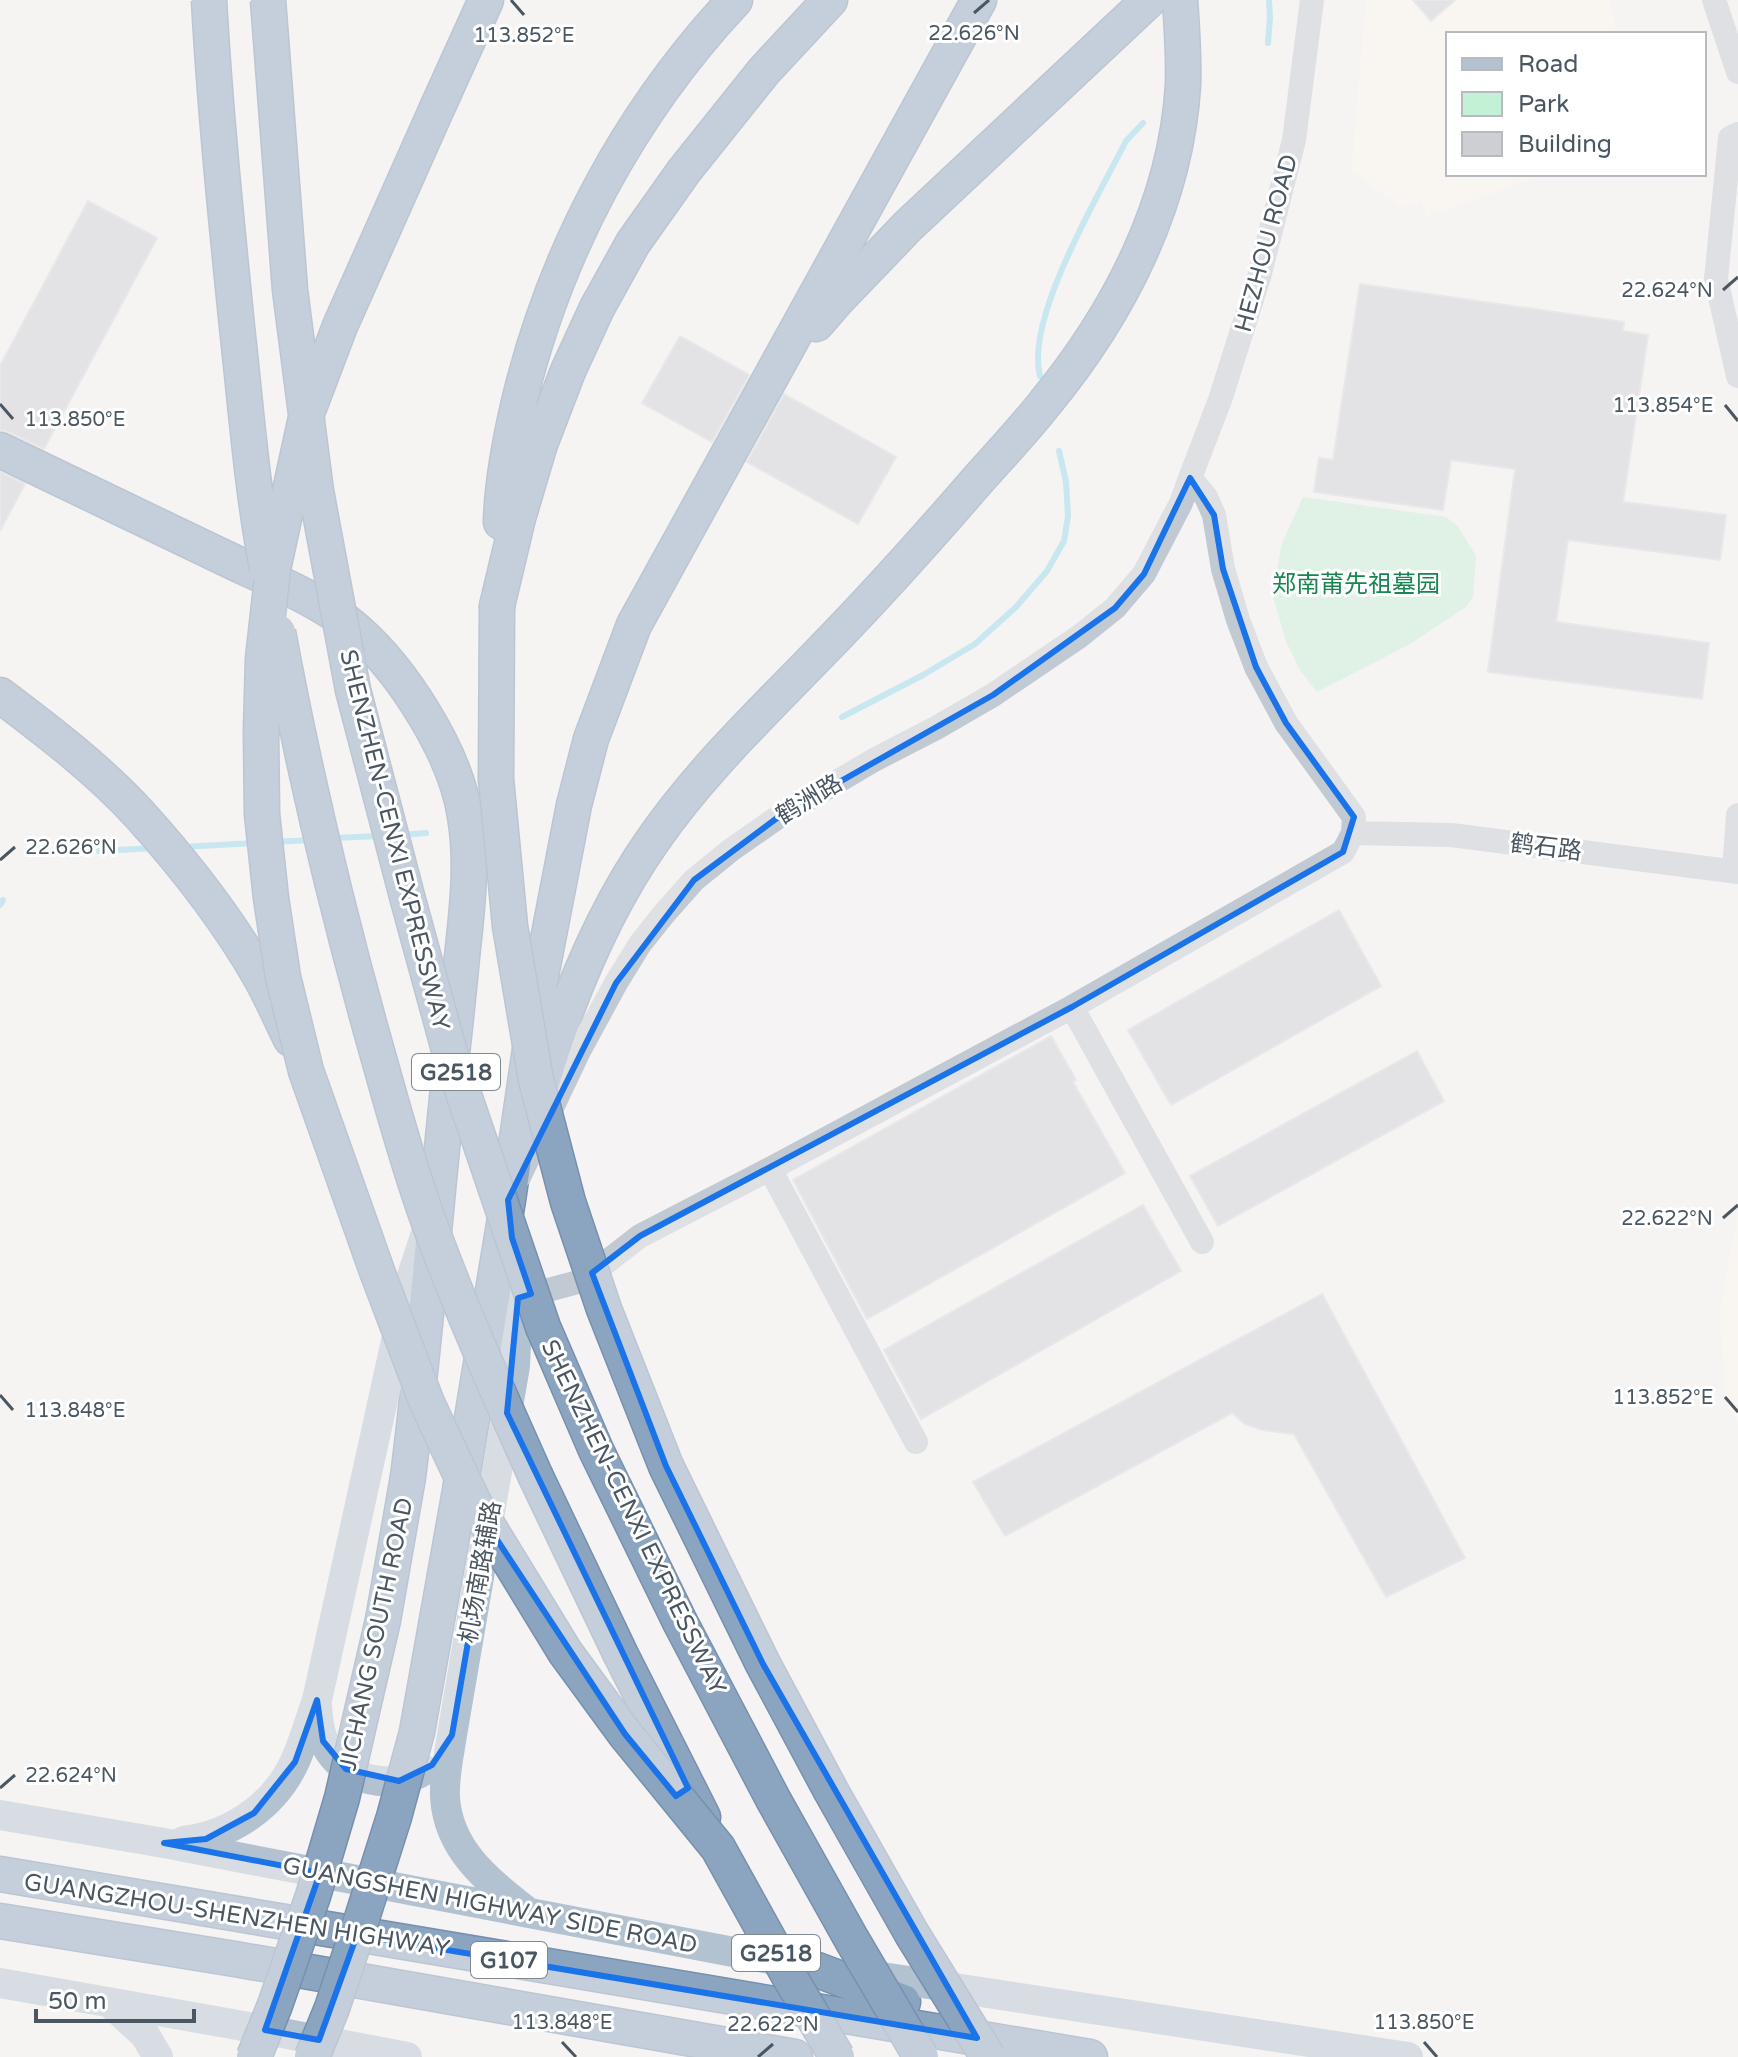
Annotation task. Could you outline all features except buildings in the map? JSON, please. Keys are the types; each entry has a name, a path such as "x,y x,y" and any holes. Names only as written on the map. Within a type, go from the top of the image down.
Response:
{"highway":[{"name":"G2518","path":"209,0 215,107 256,510 292,707 341,924 425,1211 477,1346 621,1655 718,1848 837,2057"},
{"name":"SHENZHEN-CENXI EXPRESSWAY","path":"268,0 290,290 316,491 353,690 451,1057 543,1327 596,1450 680,1622 773,1799 921,2057"},
{"path":"486,0 340,326 307,413 273,569 263,659 262,814 271,898 283,977 306,1071 427,1403 474,1503 565,1652 625,1734 718,1848"},
{"path":"735,0 663,88 618,153 582,220 552,291 528,363 511,437 501,509 497,606 496,779 510,926 536,1080 568,1202 604,1309 666,1466 763,1664 912,1934 1004,2051"},
{"path":"497,606 540,444 597,308 633,243 684,171 764,71 830,0"},
{"path":"312,2057 362,1918 417,1732 508,1200 540,981 574,805 591,739 634,625 979,0"},
{"path":"769,380 836,301 908,226 1149,0"},
{"path":"508,1200 544,1076 579,980 606,918 653,839 729,747 874,599 1045,403 1113,305 1140,254 1162,196 1174,144 1183,86 1180,0"},
{"name":"JICHANG SOUTH ROAD","path":"0,450 285,586 354,628 383,656 406,685 447,756 465,815 468,905 408,1477 383,1620 342,1798 313,1896 254,2057"},
{"path":"0,695 54,736 104,780 140,815 179,862 221,917 261,979 306,1071"},
{"name":"GUANGZHOU-SHENZHEN HIGHWAY","path":"0,1874 1004,2051 1090,2057"},
{"name":"GUANGZHOU-SHENZHEN HIGHWAY","path":"0,1921 795,2057"},
{"path":"804,1965 1004,2051"}],"main road":[{"path":"164,1843 206,1839 254,1813 278,1788 295,1762 317,1700 407,1291 437,1197"},
{"name":"机场南路辅路","path":"508,1200 518,1298 515,1366 452,1735 445,1798 453,1831 469,1861 529,1912"},
{"path":"317,1700 323,1741 332,1756 362,1778 380,1782 399,1781 416,1775 432,1765 444,1752 452,1735"},
{"name":"GUANGSHEN HIGHWAY SIDE ROAD","path":"0,1815 164,1843 804,1965 1408,2057"},
{"path":"0,1983 403,2057"},
{"path":"110,2003 145,2035 158,2057"}],"street":[{"name":"HEZHOU ROAD","path":"1190,478 1220,400 1259,277 1294,140 1312,0"},
{"path":"1714,0 1738,72"},
{"path":"1734,136 1716,279 1738,376"},
{"name":"鹤洲路","path":"508,1200 579,1051 616,983 640,944 694,880 781,815 993,695 1080,636 1115,608 1144,574 1181,503 1190,478"},
{"path":"518,1298 582,1281 640,1236 1072,1007 1343,852 1353,833 1354,817 1286,723 1256,667 1223,569 1214,515 1206,497 1190,478"},
{"path":"1736,872 1738,815"},
{"name":"鹤石路","path":"1353,833 1451,835 1736,872"},
{"path":"1072,1007 1202,1242"},
{"path":"770,1169 916,1442"}],"highlighted area":[{"path":"1190,478 1214,515 1223,569 1256,667 1286,723 1354,817 1343,852 1072,1007 640,1236 592,1273 666,1466 763,1664 977,2038 357,1935 319,2040 265,2030 320,1873 164,1843 206,1839 254,1813 295,1762 317,1700 323,1741 346,1769 399,1781 432,1765 452,1735 488,1526 625,1734 676,1796 688,1788 507,1413 518,1298 531,1294 512,1238 508,1200 616,983 694,880 781,815 993,695 1115,608 1144,574"}],"shaded area":[{"path":"1366,0 1610,0 1618,32 1446,32 1446,176 1540,176 1427,217 1421,201 1400,208 1351,171"},
{"path":"1738,1212 1738,1424 1726,1404 1719,1313"}],"green space":[{"name":"郑南莆先祖墓园","path":"1303,497 1446,517 1457,525 1476,556 1473,597 1466,607 1410,644 1317,692 1300,670 1286,641 1272,593 1282,544"}],"waterway":[{"path":"1268,43 1269,0"},
{"path":"1040,376 1038,351 1043,322 1067,257 1126,141 1143,123"},
{"path":"842,717 975,644 1016,607 1047,571 1064,541 1068,516 1066,482 1059,451"},
{"path":"402,835 426,833"},
{"path":"334,838 379,836"},
{"path":"274,842 311,840"},
{"path":"182,847 255,843"},
{"path":"99,851 155,848"},
{"path":"0,905 3,900"}]}
